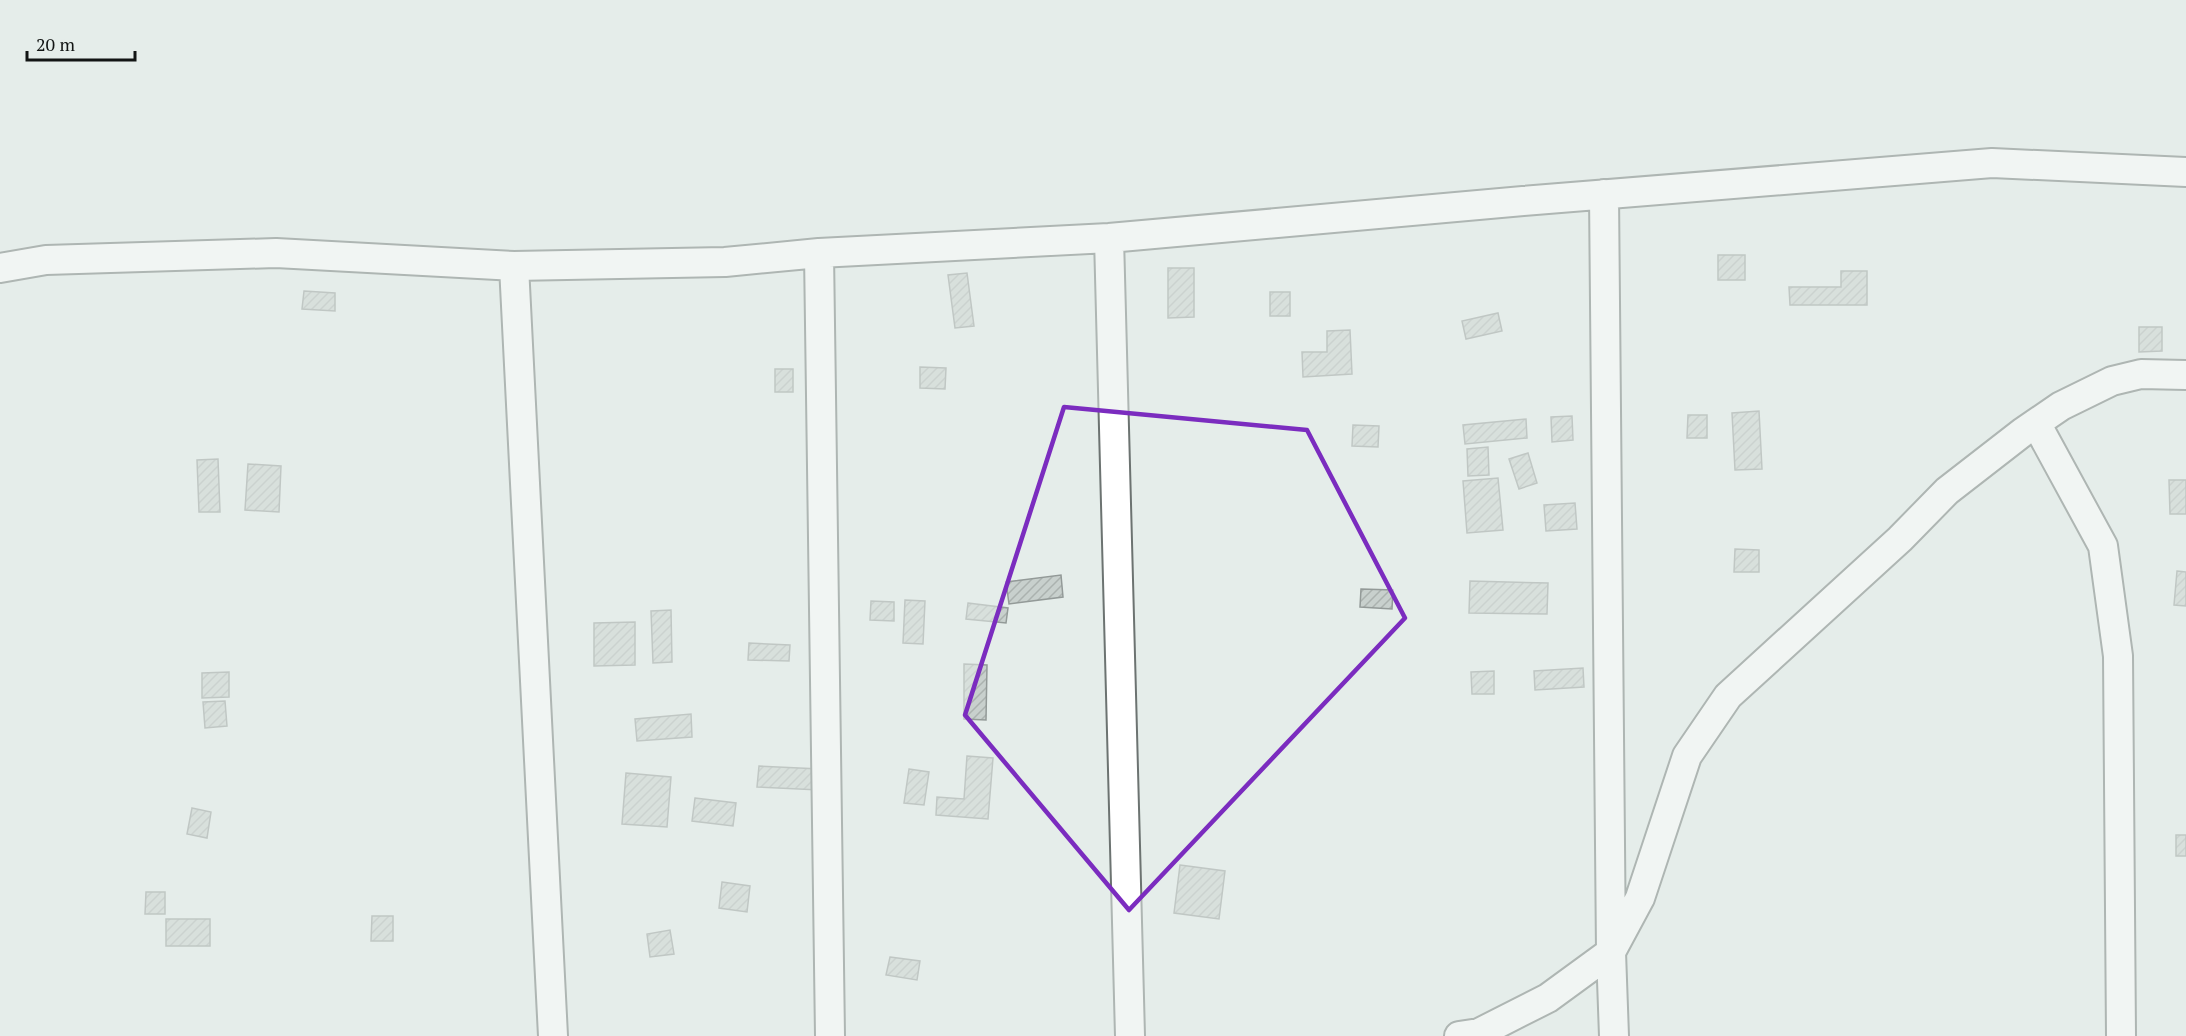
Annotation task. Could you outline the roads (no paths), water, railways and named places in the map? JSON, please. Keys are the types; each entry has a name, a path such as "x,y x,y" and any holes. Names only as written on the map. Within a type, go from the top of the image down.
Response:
{"street":[{"path":"0,268 46,260 276,254 514,266 725,262 819,253 1109,238 1604,194 1992,163 2186,172"},
{"path":"1604,194 1611,952 1614,1036"},
{"path":"1109,238 1130,1036"},
{"path":"819,253 830,1036"},
{"path":"514,266 553,1036"},
{"path":"1459,1036 1479,1033 1548,998 1611,952 1640,898 1687,756 1728,696 1899,539 1947,491 2061,406 2112,381 2141,374 2186,375"},
{"path":"2036,423 2103,546 2118,656 2121,1036"}]}
